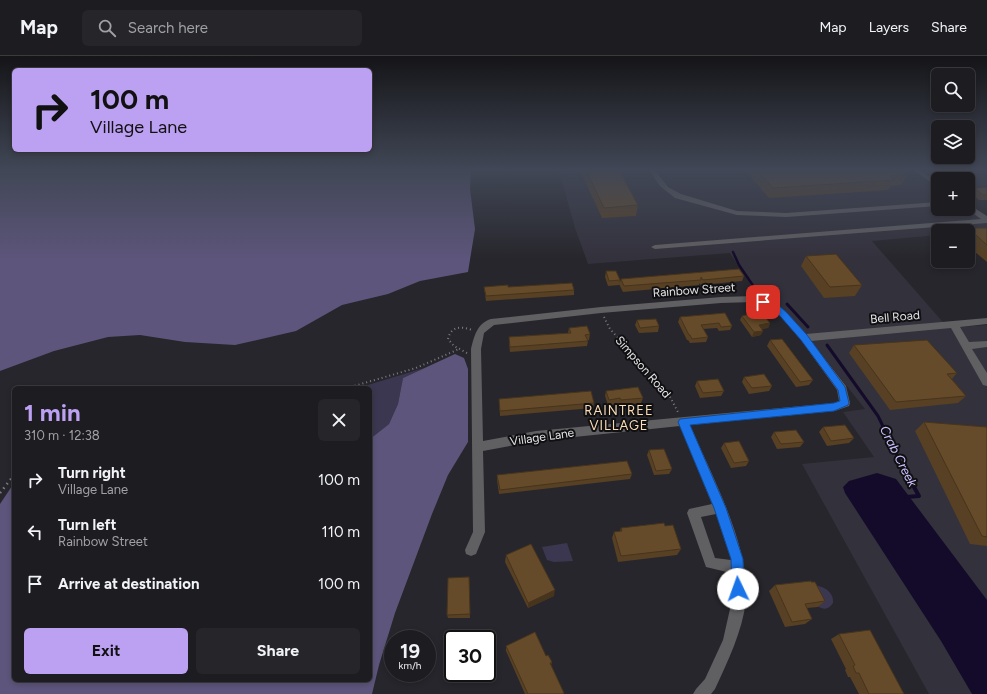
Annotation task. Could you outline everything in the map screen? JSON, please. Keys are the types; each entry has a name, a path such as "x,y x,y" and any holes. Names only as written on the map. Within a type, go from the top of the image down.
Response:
{"street":[{"path":"691,200 737,213 786,215 931,205"},
{"path":"975,208 987,209"},
{"path":"975,211 987,221"},
{"path":"656,247 987,221"},
{"name":"Rainbow Street","path":"476,366 476,349 480,332 491,322 601,310 721,300 754,299 772,304 784,315 804,338 842,389 845,403"},
{"name":"Bell Road","path":"804,338 987,321"},
{"path":"954,324 987,382"},
{"path":"966,346 987,344"},
{"path":"471,550 479,532 476,366"},
{"name":"Village Lane","path":"478,447 536,436 834,407 845,403"},
{"path":"683,422 720,508 737,559 739,600 730,641 710,684 701,694"},
{"path":"720,508 693,513 710,563 737,568"}],"path":[{"name":"Simpson Road","path":"601,310 610,329 668,393 683,422"},
{"path":"473,330 466,327 457,326 451,329 448,334 448,339 459,349 469,355 476,366"},
{"path":"353,386 416,368 459,349"},
{"path":"0,493 12,478"}],"shaded area":[{"path":"0,200 471,200 475,229 468,272 420,281 388,294 342,305 296,331 235,345 185,342 140,335 108,337 54,351 0,371"},
{"path":"567,200 931,200 931,216 975,216 975,214 987,223 987,231 975,231 975,224 931,224 931,236 872,241 948,328 987,325 987,694 929,694 802,464 874,457 843,412 865,409 819,351 781,307 766,297 757,295 730,253 588,264 575,228"},
{"path":"455,354 464,358 468,369 468,442 448,475 432,514 390,630 384,630 384,649 372,694 0,694 0,504 12,486 12,682 372,682 372,437 389,424 398,404 403,378"},
{"path":"424,368 403,378 398,404 389,424 372,437 372,386 365,386"},
{"path":"877,473 896,479 987,600 987,694 972,694 941,641 845,493 843,487 849,481"},
{"path":"567,543 573,561 554,562 547,560 542,547"},
{"path":"818,586 824,588 831,594 833,603 830,607 825,609 819,607 811,589"}],"building":[{"path":"600,200 635,200 638,205 604,208"},
{"path":"975,228 987,228 987,245 975,234"},
{"path":"836,254 862,285 830,287 806,256"},
{"path":"739,269 744,276 703,280 701,277 701,280 624,286 621,279"},
{"path":"606,271 616,271 620,280 609,281"},
{"path":"572,283 574,290 486,296 484,287 508,285 508,287"},
{"path":"760,311 770,323 759,325 763,331 754,332 742,316"},
{"path":"725,313 732,326 721,327 719,323 701,325 708,337 692,339 680,317"},
{"path":"656,319 659,326 640,328 637,320"},
{"path":"587,326 590,334 585,335 588,341 510,347 509,337 571,333 569,328"},
{"path":"782,339 813,380 800,382 770,340"},
{"path":"927,340 957,373 947,374 966,396 896,402 854,345"},
{"path":"764,374 772,386 752,388 744,377"},
{"path":"718,379 724,391 703,393 697,381"},
{"path":"638,387 643,398 621,400 620,398 609,400 606,391"},
{"path":"591,391 594,403 500,411 499,399"},
{"path":"924,422 987,427 987,537 982,536"},
{"path":"845,425 854,438 831,441 823,427"},
{"path":"796,430 804,442 781,444 774,432"},
{"path":"739,441 749,461 734,463 724,443"},
{"path":"664,449 672,469 656,471 649,450"},
{"path":"627,461 632,474 500,490 497,475"},
{"path":"664,523 665,526 673,525 681,549 621,556 614,532 622,531 621,528"},
{"path":"531,544 555,590 528,603 506,555"},
{"path":"469,577 470,614 447,615 448,578"},
{"path":"811,581 815,582 825,601 805,604 812,619 792,622 775,585"},
{"path":"870,630 904,694 869,694 859,673 856,673 853,666 855,665 839,634"},
{"path":"535,632 546,656 548,655 552,662 550,663 564,693 562,694 528,694 506,646"}],"waterway":[{"name":"Crab Creek","path":"733,252 739,265 756,290 769,290 776,294"},
{"name":"Crab Creek","path":"787,304 808,327"},
{"name":"Crab Creek","path":"827,345 878,416 905,472"},
{"name":"Crab Creek","path":"905,471 919,496 906,497"}],"district":[{"name":"RAINTREE VILLAGE","path":"619,418"}],"route":[{"path":"738,589 737,559 720,508 683,422 834,407 845,403 842,389 804,338 772,304 763,302"}]}
